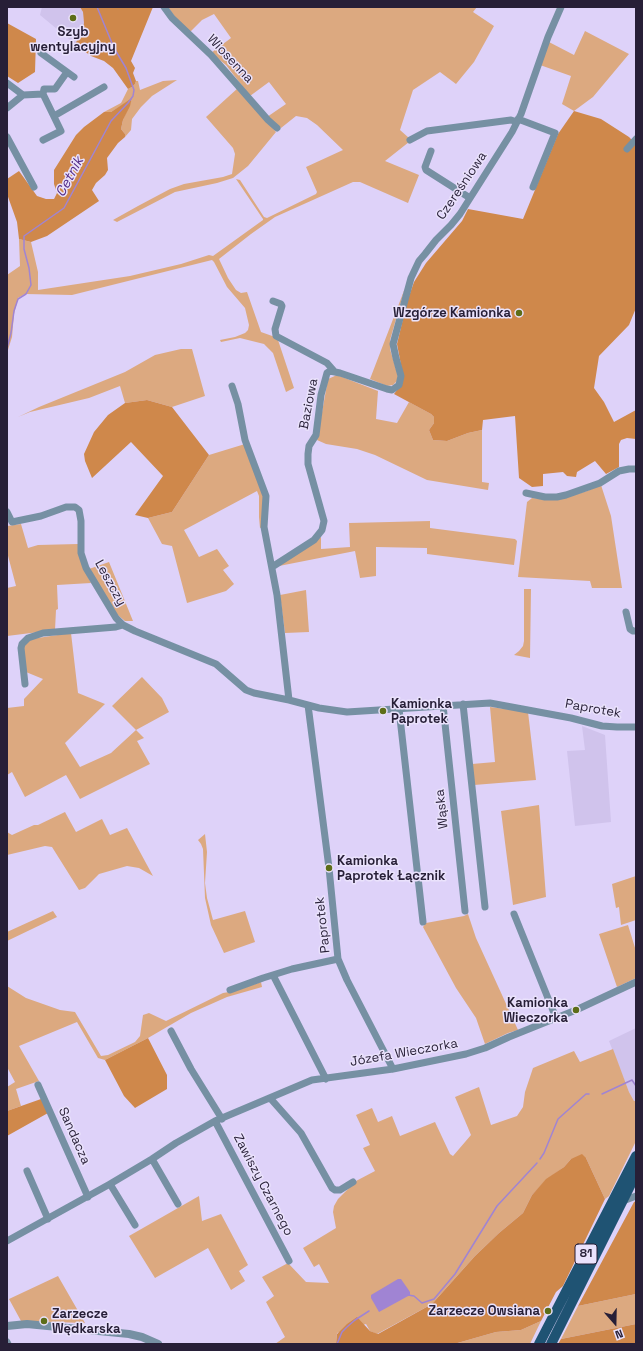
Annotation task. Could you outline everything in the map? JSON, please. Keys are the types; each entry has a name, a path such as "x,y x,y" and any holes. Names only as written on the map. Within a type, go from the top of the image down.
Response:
{"main road":[{"name":"81","path":"551,1344 612,1212 636,1156"},
{"name":"81","path":"540,1344 612,1212 623,1201 636,1174"}],"street":[{"name":"Wiosenna","path":"164,7 172,18 211,55 268,120 277,128"},
{"name":"Czereśniowa","path":"402,376 393,344 408,286 419,261 436,240 451,226 508,139 517,120 548,37 561,7"},
{"path":"40,53 74,77"},
{"path":"43,140 61,131 43,94 44,89 55,89 67,72"},
{"path":"7,83 23,95"},
{"path":"54,116 104,87"},
{"path":"7,108 23,95 43,94"},
{"path":"410,140 427,131 511,120 517,120 555,133 533,187"},
{"path":"7,137 34,187"},
{"path":"627,148 636,139"},
{"path":"431,151 425,167 426,170 470,198"},
{"path":"273,301 281,304 282,306 275,329 276,336 326,363 334,371"},
{"name":"Baziowa","path":"272,567 314,540 322,530 324,521 308,464 308,454 309,446 316,435 326,374 330,371 334,371 392,390 399,384 402,376"},
{"path":"232,386 238,404 245,440 251,460 265,491 266,502 264,527 272,567 282,634 289,700"},
{"path":"526,493 545,497 566,496 600,483 624,470 636,469"},
{"name":"Leszczy","path":"7,512 10,522 41,516 66,507 75,507 79,510 81,521 81,553 86,568 111,611 123,625 216,664 246,690 254,693"},
{"path":"626,612 630,629 636,632"},
{"name":"Leszczy","path":"25,684 21,648 22,644 28,638 43,633 116,627 123,625"},
{"name":"Paprotek","path":"254,693 347,712 490,703 571,718 602,726 636,727"},
{"path":"462,704 485,907"},
{"name":"Paprotek","path":"230,990 292,969 338,959 330,876 308,705"},
{"name":"Wąska","path":"443,705 465,911"},
{"path":"399,709 423,922"},
{"path":"514,914 556,1018"},
{"path":"338,959 347,980 393,1069"},
{"path":"273,975 326,1079"},
{"name":"Józefa Wieczorka","path":"152,1159 176,1143 218,1120 312,1080 393,1069 466,1054 485,1048 509,1036 556,1018 636,982"},
{"name":"Zawiszy Czarnego","path":"171,1031 289,1261"},
{"name":"Sandacza","path":"38,1085 88,1197"},
{"path":"270,1098 301,1133 332,1188 335,1190 340,1190 353,1182"},
{"path":"7,1241 88,1197 152,1159 178,1204"},
{"path":"27,1171 48,1219"},
{"path":"110,1184 134,1225"},
{"path":"623,1201 636,1196"},
{"path":"7,1326 27,1324 129,1334 142,1337 158,1344"}],"shaded area":[{"path":"42,7 80,7 83,12 84,23 82,32 75,44 40,15"},
{"path":"80,7 153,7 131,61 135,68 133,73 136,81 132,87 128,89 113,68 104,61 91,56 75,44 82,32 84,23 83,12"},
{"path":"168,7 477,7 473,12 494,26 474,62 456,84 440,72 413,90 400,130 409,138 409,142 385,161 419,175 408,203 360,182 353,182 275,217 219,259 228,278 236,290 241,293 247,292 261,332 275,337 278,340 294,388 286,392 273,353 264,344 240,338 221,342 220,340 245,333 248,330 249,325 245,308 227,287 212,260 72,295 25,294 18,298 14,314 12,337 7,353 7,275 20,266 19,239 31,242 38,272 38,290 130,276 181,264 209,255 213,256 263,220 236,179 240,180 264,217 267,218 316,194 317,192 306,167 343,150 317,125 307,118 296,116 281,128 267,117 286,104 269,82 250,96 226,65 211,53 231,38 214,14 202,20 190,32 175,17"},
{"path":"7,23 36,39 35,72 18,83 7,76"},
{"path":"585,31 629,54 593,97 574,111 562,104 571,76 540,65 547,41 574,55"},
{"path":"177,80 152,96 141,107 132,119 131,130 125,137 125,134 121,129 123,120 132,99 111,112 104,112 121,103 128,89 135,84 136,81 138,81 140,90 163,81"},
{"path":"238,88 276,132 248,166 233,178 175,192 117,222 113,220 170,189 184,184 232,174 235,154 233,148 206,117"},
{"path":"132,98 121,129 125,134 125,137 118,143 107,158 108,170 96,183 92,190 99,201 47,236 31,242 19,239 17,222 7,194 7,179 19,171 37,196 46,199 54,199 57,193 54,184 54,170 76,135 104,112 111,112"},
{"path":"574,111 601,119 629,137 636,144 636,308 629,325 599,356 594,388 604,402 614,422 636,410 636,439 627,438 621,440 619,444 619,467 606,474 595,461 577,472 576,477 567,476 563,472 543,474 543,486 532,487 519,478 515,416 483,420 482,430 468,433 447,441 433,440 429,430 434,423 434,417 394,394 400,386 402,370 397,344 407,302 414,282 426,263 462,221 468,209 523,219 558,134"},
{"path":"405,288 390,340 390,349 398,376 397,381 393,385 387,386 370,379"},
{"path":"181,349 192,349 205,396 172,407 147,400 125,403 120,386 89,398 30,412 18,417 125,372 155,355"},
{"path":"337,375 378,391 376,419 397,423 409,402 434,417 434,423 429,430 433,440 447,441 468,433 482,430 482,482 489,483 488,490 427,480 375,455 357,449 326,444 317,440 328,379"},
{"path":"147,400 172,407 209,455 172,512 148,518 135,515 163,476 131,442 92,478 85,461 84,454 94,432 108,415 125,403"},
{"path":"245,444 263,490 263,527 260,528 259,496 257,491 184,530 199,557 217,549 229,566 223,570 234,584 226,591 187,603 172,546 162,544 148,518 172,512 209,455"},
{"path":"601,485 611,516 622,588 592,588 590,581 518,577 527,502 532,498 558,500"},
{"path":"430,521 430,528 515,539 517,541 514,565 427,554 427,548 376,547 376,576 360,578 355,551 279,566 321,537 321,549 350,547 349,523"},
{"path":"21,524 28,548 38,545 78,544 85,571 91,583 57,585 58,609 56,610 55,630 7,636 7,588 16,586 7,552 7,526"},
{"path":"109,562 133,621 125,621 114,612 89,569"},
{"path":"524,589 531,589 530,658 514,655 523,646 524,641"},
{"path":"306,590 309,632 285,633 280,595"},
{"path":"71,633 78,693 105,704 65,743 80,767 111,753 136,730 144,738 137,741 150,764 80,799 66,775 25,797 12,772 7,775 7,708 24,706 24,699 43,679 26,672 23,649 25,643 31,639"},
{"path":"142,677 162,698 169,712 136,730 112,706"},
{"path":"490,707 528,712 536,780 474,785 472,764 495,762"},
{"path":"582,726 605,735 611,822 575,826 567,751 585,750"},
{"path":"539,805 546,897 513,905 501,811"},
{"path":"65,812 76,832 102,819 110,835 127,828 153,876 139,868 127,866 99,874 85,888 79,890 52,847 45,846 7,855 7,832 12,835"},
{"path":"205,834 207,852 205,883 207,898 213,920 245,911 255,942 224,953 211,925 205,898 203,849 198,840"},
{"path":"636,876 636,920 621,925 619,907 616,908 612,884"},
{"path":"53,911 57,917 7,941 7,932"},
{"path":"468,914 476,938 518,1030 485,1044 476,1018 456,988 423,927 426,923"},
{"path":"628,925 636,951 636,978 617,987 599,934"},
{"path":"261,982 262,987 227,997 191,1013 148,1038 105,1060 98,1058 77,1022 19,1046 39,1081 16,1089 21,1106 7,1111 7,1087 15,1082 7,1067 7,986 26,998 60,1010 75,1012 101,1056 108,1055 135,1042 140,1036 143,1015 149,1013 166,1021 223,993 235,991"},
{"path":"636,1028 636,1101 634,1101 609,1041"},
{"path":"148,1038 167,1075 167,1089 135,1108 124,1096 105,1060"},
{"path":"613,1049 629,1092 634,1101 636,1101 636,1141 609,1196 605,1199 586,1158 571,1159 564,1167 546,1180 532,1195 523,1213 475,1256 432,1304 377,1334 370,1331 366,1324 337,1333 336,1344 275,1344 285,1337 266,1302 274,1296 262,1277 288,1263 306,1282 329,1283 319,1264 314,1267 303,1248 336,1228 333,1212 334,1206 338,1199 356,1181 375,1171 363,1148 370,1145 356,1115 372,1108 378,1122 392,1116 400,1136 435,1122 450,1154 453,1156 471,1135 455,1097 479,1087 491,1125 517,1116 523,1107 525,1092 533,1068 574,1051 580,1062"},
{"path":"41,1099 48,1113 7,1136 7,1111"},
{"path":"582,1154 586,1158 605,1199 563,1286 556,1292 541,1321 521,1330 496,1332 454,1344 336,1344 337,1334 357,1317 370,1331 378,1334 432,1304 475,1256 523,1213 532,1195 546,1179 564,1167 571,1159"},
{"path":"199,1196 202,1221 221,1214 248,1265 239,1271 245,1281 231,1290 208,1248 155,1278 129,1236"},
{"path":"636,1201 636,1294 578,1306 634,1202"},
{"path":"58,1276 85,1323 21,1321 9,1299"},
{"path":"398,1279 401,1279 410,1292 410,1295 379,1312 371,1298 371,1295"},
{"path":"636,1294 636,1324 561,1339 578,1306"},
{"path":"541,1321 530,1344 454,1344 496,1332 521,1330"},
{"path":"636,1324 636,1344 558,1344 561,1339"}],"waterway":[{"name":"Cetnik","path":"7,348 14,311 18,299 26,294 31,285 29,268 24,249 24,236 64,208 111,121 133,96 134,90 126,68 114,48 97,7"},
{"path":"602,1094 632,1080 636,1086"},
{"path":"540,1159 558,1119 586,1094 589,1094"},
{"path":"408,1295 414,1296 422,1303 434,1299 455,1274 497,1206 537,1163"},
{"path":"337,1344 342,1332 355,1320 369,1311"}],"place":[{"name":"Szyb wentylacyjny","path":"73,18"},
{"name":"Wzgórze Kamionka","path":"519,313"},
{"name":"Kamionka Paprotek","path":"383,711"},
{"name":"Kamionka Paprotek Łącznik","path":"329,868"},
{"name":"Kamionka Wieczorka","path":"576,1010"},
{"name":"Zarzecze Owsiana","path":"548,1311"},
{"name":"Zarzecze Wędkarska","path":"44,1321"}]}
